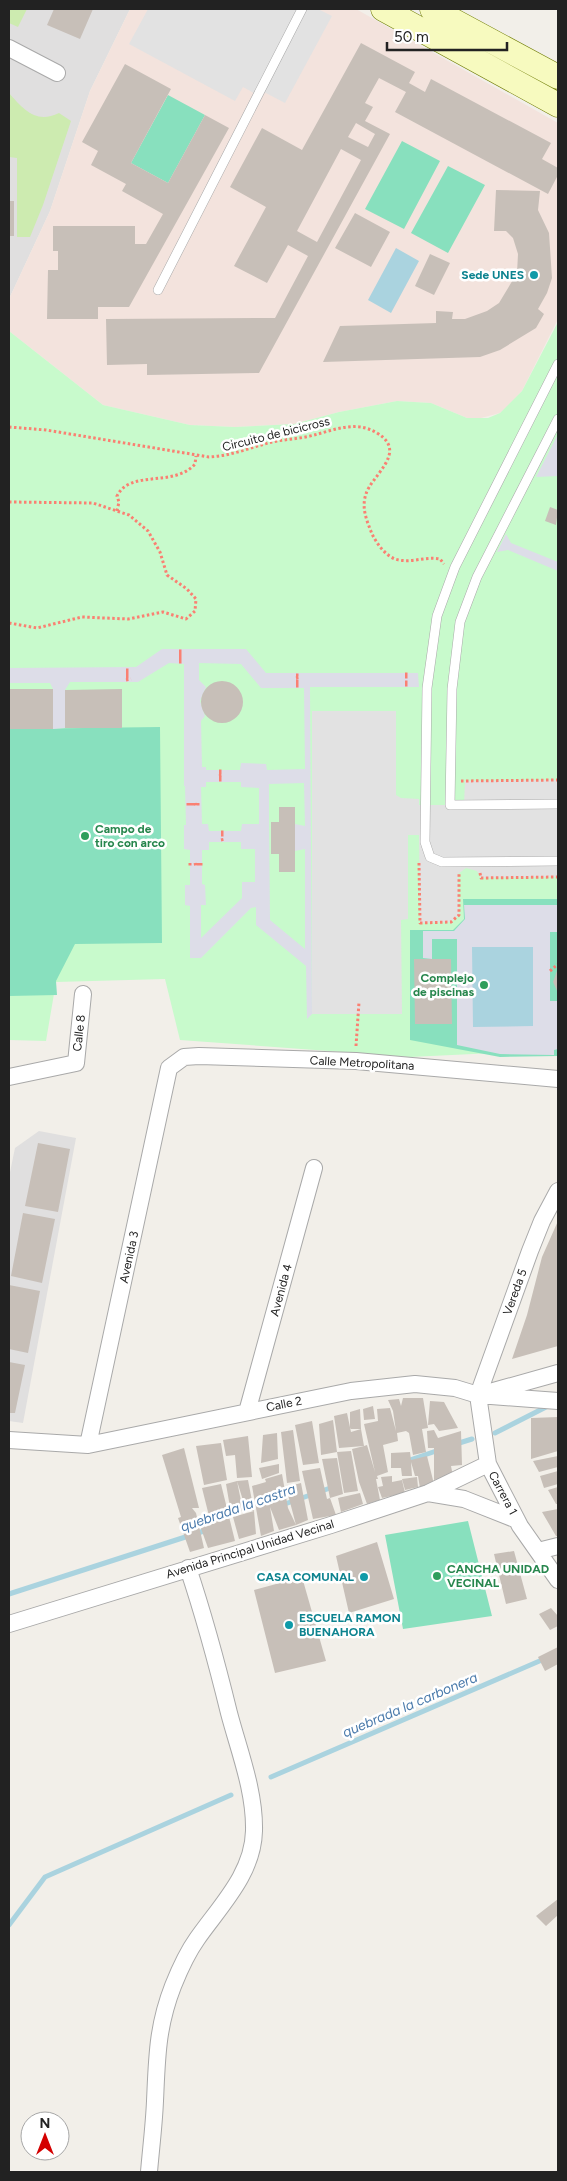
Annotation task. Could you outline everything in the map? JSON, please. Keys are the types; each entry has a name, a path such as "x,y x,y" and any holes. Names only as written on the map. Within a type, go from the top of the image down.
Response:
{"street":[{"path":"383,9 558,105"},
{"path":"432,9 558,77"},
{"path":"9,48 57,73"},
{"name":"Calle 8","path":"9,1077 76,1063 83,994"},
{"name":"Calle Metropolitana","path":"169,1068 184,1057 199,1056 356,1061 558,1079"},
{"name":"Avenida 3","path":"88,1446 169,1068"},
{"name":"Avenida 4","path":"247,1412 314,1168"},
{"name":"Vereda 5","path":"478,1395 530,1251 542,1221 558,1191"},
{"path":"478,1395 558,1373"},
{"name":"Calle 2","path":"9,1440 88,1446 351,1391 416,1384 455,1388 478,1395 558,1402"},
{"name":"Carrera 1","path":"478,1395 488,1464 517,1520 558,1580"},
{"name":"Avenida Principal Unidad Vecinal","path":"9,1624 331,1525 428,1493 488,1464"},
{"path":"428,1493 464,1499 517,1520"},
{"path":"538,1551 558,1546"},
{"path":"149,2172 155,2101 155,2058 163,2014 174,1984 195,1941 240,1881 254,1832 251,1800 244,1767 206,1620 188,1568"}],"lane":[{"path":"158,290 302,9"},
{"path":"558,364 455,567 437,616 428,688 425,833 426,851 435,861 558,861"},
{"path":"558,419 477,577 460,622 452,689 450,805 558,804"}],"path":[{"name":"Circuito de bicicross","path":"9,427 46,430 196,456 222,457 278,441 314,435 337,427 349,426 376,432 385,440 389,452 380,475 371,483 366,494 366,518 374,538 387,554 395,559 412,561 428,557 440,559 445,565"},
{"path":"117,511 119,502 117,496 124,486 135,482 164,479 181,474 195,464 196,456"},
{"path":"9,502 20,504 69,501 93,503 134,519 148,531 160,552 167,575 187,589 196,599 195,611 186,619 163,612 128,619 82,617 37,628 9,623"},
{"path":"460,772 459,781 558,780"},
{"path":"419,853 420,923 451,922 459,915 458,878 461,871"},
{"path":"477,871 481,878 558,876"},
{"path":"550,971 558,964"},
{"path":"356,1061 359,1002"}],"shaded area":[{"path":"9,9 130,9 90,91 50,211 9,299"},
{"path":"130,9 356,9 558,123 558,319 522,391 508,406 500,413 477,419 467,418 431,403 397,401 339,412 294,424 235,427 190,425 103,405 9,331 9,299 50,211 90,91"},
{"path":"148,9 318,9 332,16 285,103 264,92 261,97 243,87 235,101 129,44"},
{"path":"558,434 558,476 536,477 555,440"},
{"path":"506,534 511,543 558,562 558,571 508,550 497,552"},
{"path":"162,649 246,649 266,673 418,673 419,687 310,687 312,1014 307,1019 306,966 256,925 256,907 251,908 201,958 190,958 190,906 185,905 185,885 190,885 190,850 184,849 184,825 186,825 184,786 184,664 169,663 138,682 70,682 65,690 65,728 53,729 53,689 50,683 9,683 9,668 136,667","holes":["199,663 241,664 261,688 304,688 305,769 267,770 266,764 241,763 240,770 206,770 206,767 202,767 201,721 205,716 200,701 206,687 199,680","206,782 241,782 241,787 259,788 259,824 242,824 241,831 209,831 208,824 202,824 201,787 206,787","304,783 305,826 295,824 295,851 305,849 305,949 270,920 269,784","209,842 241,842 241,849 255,849 255,882 242,882 242,898 201,938 201,905 206,905 205,885 202,884 202,850 209,850"]},
{"path":"312,711 396,711 396,795 401,798 419,799 419,805 464,805 465,781 558,780 558,877 481,878 477,871 466,868 458,874 459,915 451,922 420,923 419,835 408,835 408,919 401,920 402,1014 312,1014"},
{"name":"Complejo de piscinas","path":"464,905 558,905 558,932 550,932 550,1001 558,1001 558,1049 554,1050 554,1055 500,1054 457,1045 457,939 432,939 432,959 423,958 423,931 454,931 465,919"},
{"path":"39,1131 76,1138 23,1423 9,1421 9,1177 15,1148"}],"green space":[{"path":"9,9 27,9 18,27 9,23"},
{"path":"9,93 31,114 44,117 59,113 71,121 43,205 30,237 17,237 17,158 9,157"},
{"path":"168,95 205,115 168,183 131,163"},
{"path":"402,141 440,161 404,229 365,209"},
{"path":"448,166 485,185 448,253 411,233"},
{"path":"558,322 558,1050 410,1057 180,1040 165,979 56,982 46,1041 9,1040 9,331 103,405 190,425 235,427 294,424 339,412 397,401 431,403 467,418 488,418 500,413 522,391"},
{"name":"Campo de tiro con arco","path":"160,727 162,943 75,944 56,981 57,995 9,996 9,729"},
{"name":"Complejo de piscinas","path":"463,899 558,899 558,1056 500,1057 410,1040 410,930 453,930 464,919"},
{"name":"CANCHA UNIDAD VECINAL","path":"468,1521 492,1616 403,1629 385,1535"}],"water":[{"path":"396,248 419,261 391,313 368,300"},
{"path":"472,947 533,947 533,1026 473,1027"}],"building":[{"path":"54,9 93,9 80,39 47,25"},
{"path":"361,43 415,72 409,83 425,92 431,79 551,143 542,159 558,168 558,175 548,194 395,112 406,92 379,78 365,103 373,107 365,121 390,134 259,373 147,375 147,364 107,365 106,319 275,318 308,256 288,245 267,283 234,266 266,207 230,187 262,128 302,150","holes":["356,123 375,134 368,147 348,137","341,149 361,160 317,242 297,231"]},
{"path":"125,64 171,89 131,163 168,183 205,115 229,128 129,307 98,307 98,319 47,319 48,270 58,270 58,251 53,251 53,226 135,226 135,244 146,244 163,214 122,191 126,184 91,165 98,151 82,142"},
{"name":"Sede UNES","path":"496,190 540,191 538,210 549,233 552,278 547,293 538,309 544,314 536,328 500,350 480,357 323,362 340,326 436,323 436,311 453,312 452,319 465,319 487,311 499,303 517,273 518,254 513,238 506,231 494,231"},
{"path":"9,201 14,201 14,236 9,236"},
{"path":"355,213 390,232 371,267 335,248"},
{"path":"430,254 450,263 434,295 415,286"},
{"path":"550,507 558,510 556,525 545,521"},
{"path":"218,681 226,681 237,687 243,702 237,717 226,723 218,723 207,717 201,706 201,698 207,687"},
{"path":"9,689 53,689 53,729 9,729"},
{"path":"122,689 122,728 65,728 65,690"},
{"path":"279,807 295,807 295,872 279,872 279,854 271,854 271,822 279,822"},
{"path":"414,959 451,959 452,1024 415,1024"},
{"path":"558,968 558,993 553,982"},
{"path":"38,1143 70,1149 58,1212 25,1206"},
{"path":"23,1213 55,1219 42,1283 11,1276"},
{"path":"558,1221 558,1346 512,1359 527,1315 542,1257"},
{"path":"9,1285 40,1291 28,1353 9,1349"},
{"path":"9,1362 25,1365 15,1413 9,1413"},
{"path":"403,1398 423,1398 428,1428 422,1429 426,1452 413,1455 409,1433 406,1431 397,1433 398,1441 383,1445 388,1472 377,1476 378,1479 376,1479 380,1500 367,1504 359,1482 352,1449 367,1445 375,1472 364,1424 378,1421 377,1409 390,1408 396,1431 393,1411 388,1400 399,1399 401,1406"},
{"path":"430,1401 444,1402 458,1428 439,1431 434,1424 428,1425"},
{"path":"373,1406 375,1419 364,1420 363,1409"},
{"path":"360,1409 361,1429 350,1429 350,1412"},
{"path":"347,1413 351,1432 361,1429 364,1446 339,1448 334,1416"},
{"path":"558,1417 558,1451 531,1459 531,1418"},
{"path":"333,1420 337,1452 321,1455 319,1424"},
{"path":"312,1421 319,1463 303,1465 295,1425"},
{"path":"293,1430 300,1481 287,1483 281,1432"},
{"path":"434,1430 438,1438 461,1431 462,1465 451,1466 453,1476 434,1480 434,1448 428,1448 427,1431"},
{"path":"277,1433 278,1459 261,1463 263,1435"},
{"path":"248,1436 252,1477 237,1478 235,1455 226,1456 223,1440"},
{"path":"221,1443 227,1480 204,1485 196,1446"},
{"path":"184,1448 199,1508 192,1508 196,1513 204,1548 190,1552 178,1518 181,1517 162,1455"},
{"path":"351,1451 358,1491 344,1493 337,1452"},
{"path":"410,1452 411,1460 427,1456 434,1484 420,1488 418,1476 415,1476 411,1462 412,1476 402,1476 401,1468 391,1468 391,1453"},
{"path":"558,1456 558,1467 539,1472 533,1461"},
{"path":"337,1458 343,1494 330,1498 322,1459"},
{"path":"279,1464 279,1473 262,1479 259,1468"},
{"path":"320,1468 327,1499 330,1498 336,1515 313,1519 302,1471"},
{"path":"558,1471 558,1484 544,1488 540,1476"},
{"path":"282,1474 288,1508 296,1525 279,1530 270,1507 274,1531 261,1536 252,1486 266,1482 265,1479"},
{"path":"392,1476 392,1482 402,1480 405,1493 382,1498 378,1487 383,1486 381,1477"},
{"path":"417,1477 418,1487 405,1490 402,1479"},
{"path":"248,1480 254,1511 246,1510 237,1481"},
{"path":"237,1481 243,1511 231,1513 226,1484"},
{"path":"301,1483 308,1520 296,1525 286,1487"},
{"path":"221,1484 235,1541 208,1548 199,1523 210,1520 202,1488"},
{"path":"558,1487 558,1504 556,1504 548,1490"},
{"path":"360,1493 363,1504 341,1512 338,1498"},
{"path":"558,1509 558,1536 556,1536 542,1512"},
{"path":"254,1511 256,1534 239,1539 233,1517"},
{"name":"CASA COMUNAL","path":"377,1542 394,1599 349,1613 336,1556"},
{"path":"514,1551 527,1599 506,1604 494,1554"},
{"name":"ESCUELA RAMON BUENAHORA","path":"302,1577 326,1661 275,1673 254,1590"},
{"path":"551,1608 558,1616 558,1626 550,1630 539,1614"},
{"path":"558,1647 558,1664 545,1671 538,1657"},
{"path":"558,1899 558,1915 546,1926 536,1916"}],"waterway":[{"name":"quebrada la castra","path":"495,1433 550,1405"},
{"name":"quebrada la castra","path":"456,1444 472,1439"},
{"name":"quebrada la castra","path":"407,1461 439,1450"},
{"name":"quebrada la castra","path":"282,1505 333,1487"},
{"name":"quebrada la castra","path":"9,1594 207,1530"},
{"name":"quebrada la carbonera","path":"271,1777 558,1653"},
{"name":"quebrada la carbonera","path":"9,1925 45,1877 231,1795"}],"place":[{"name":"Sede UNES","path":"534,275"},
{"name":"Campo de tiro con arco","path":"85,836"},
{"name":"Complejo de piscinas","path":"484,985"},
{"name":"CANCHA UNIDAD VECINAL","path":"437,1576"},
{"name":"CASA COMUNAL","path":"364,1577"},
{"name":"ESCUELA RAMON BUENAHORA","path":"289,1625"}]}
